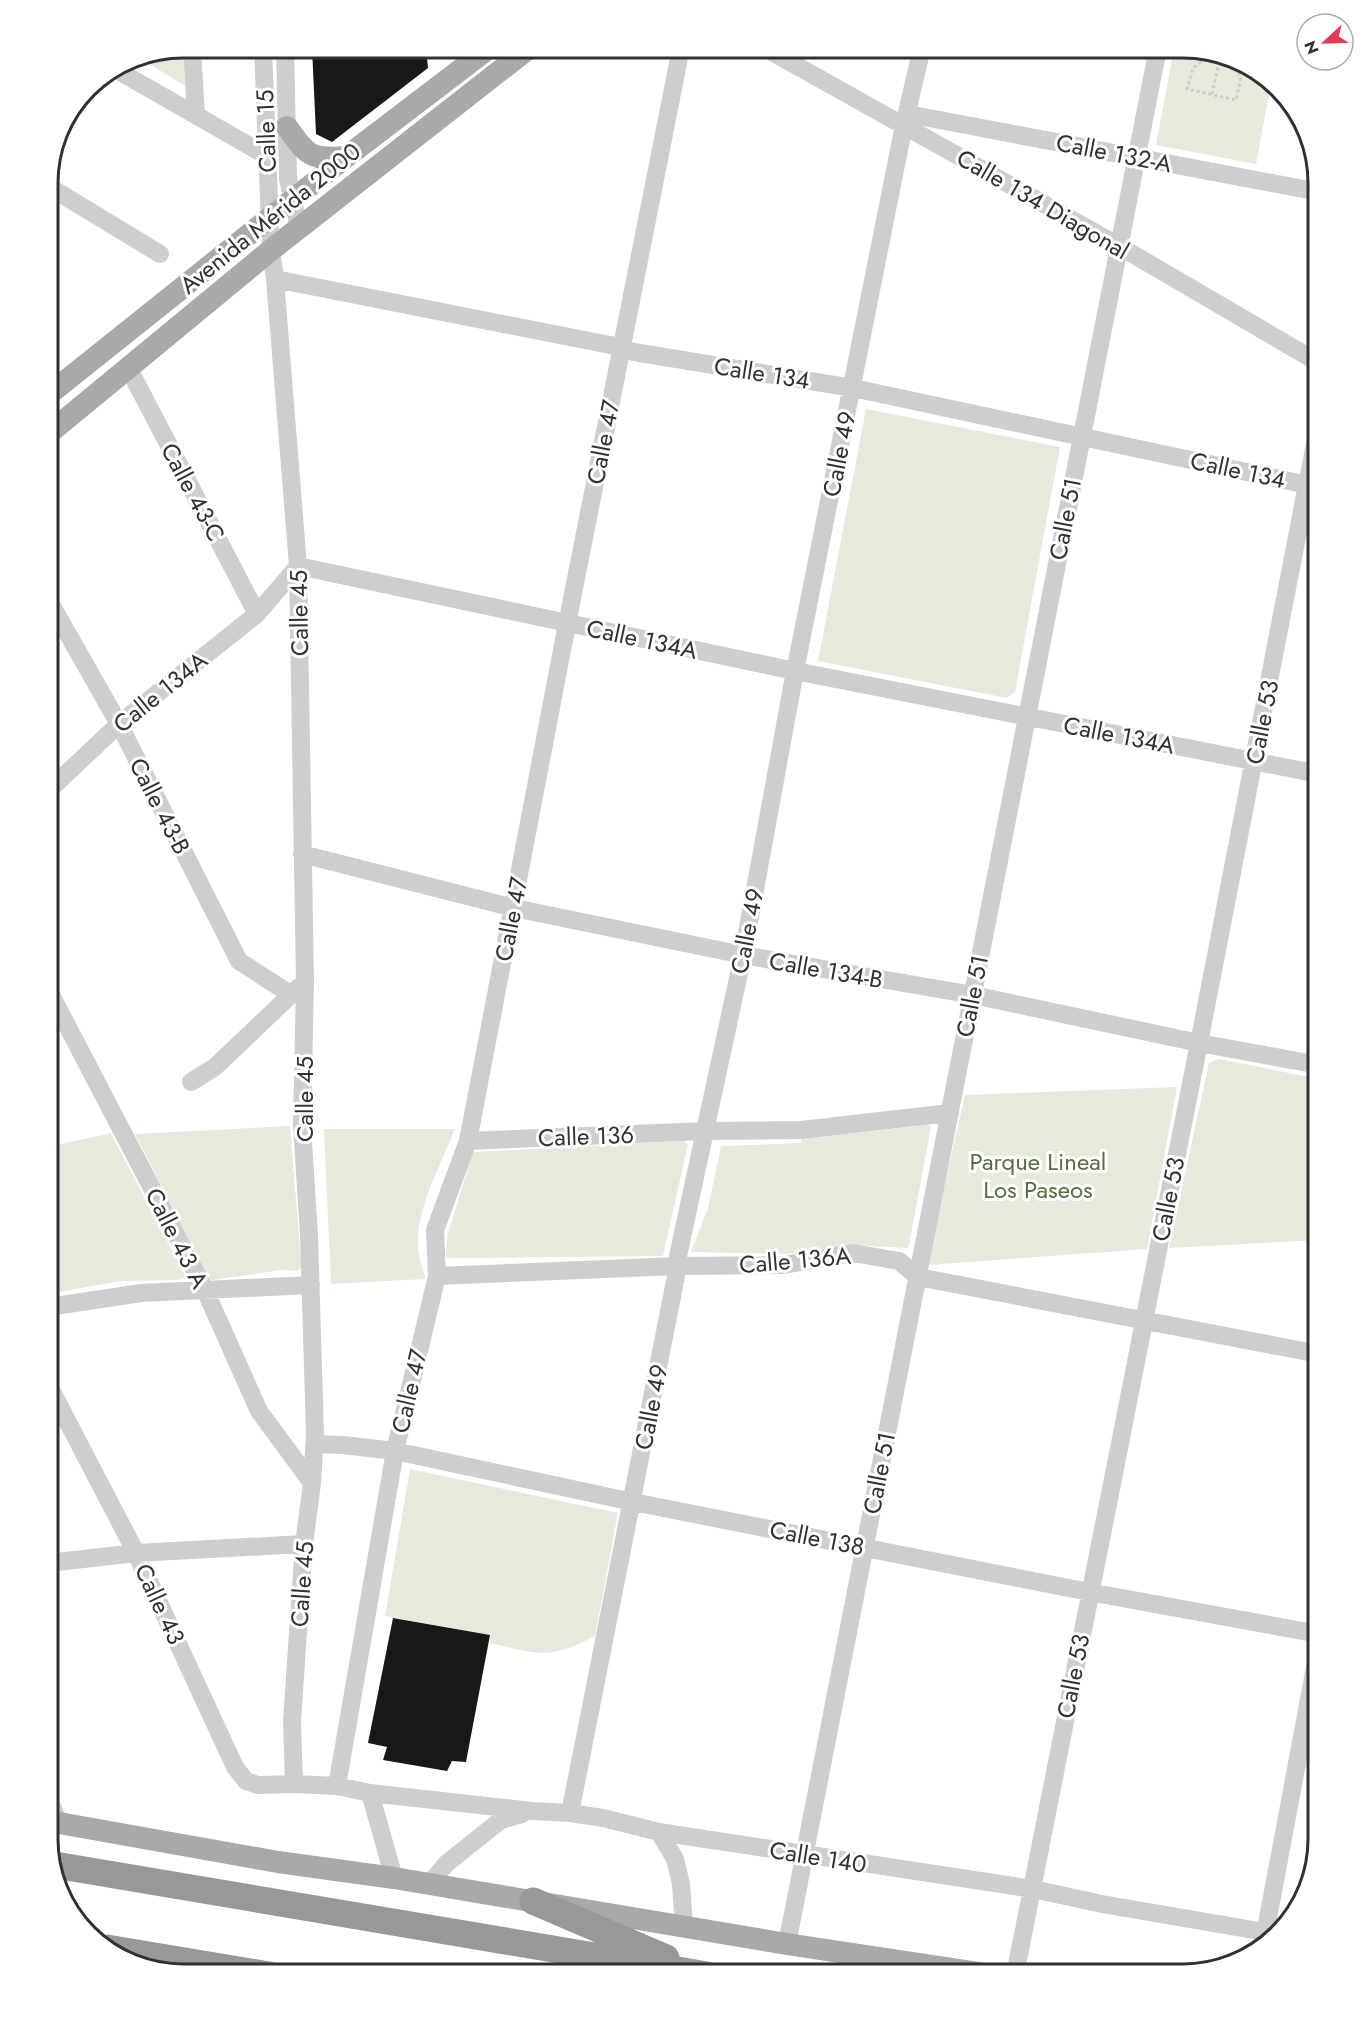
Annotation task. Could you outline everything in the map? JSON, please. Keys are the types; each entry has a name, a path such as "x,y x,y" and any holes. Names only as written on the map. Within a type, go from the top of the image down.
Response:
{"highway":[{"path":"62,1866 641,1964"},
{"path":"533,1901 680,1964"},
{"path":"129,1952 203,1964"}],"main road":[{"name":"Avenida Mérida 2000","path":"59,386 346,157 476,58"},
{"name":"Avenida Mérida 2000","path":"59,425 271,250 516,58"},
{"path":"287,127 306,151 317,158 346,157"},
{"path":"58,1823 278,1862 394,1878 919,1964"}],"street":[{"path":"193,58 196,115"},
{"name":"Calle 15","path":"263,58 271,250"},
{"name":"Calle 15","path":"285,58 288,179 299,228"},
{"name":"Calle 47","path":"337,1786 395,1451 437,1276 435,1230 468,1141 679,58"},
{"name":"Calle 134 Diagonal","path":"786,59 906,120 1308,357"},
{"name":"Calle 49","path":"570,1813 633,1502 678,1256 743,955 795,671 920,59"},
{"name":"Calle 51","path":"787,1944 1156,59"},
{"path":"124,74 267,156"},
{"name":"Calle 132-A","path":"906,120 1136,156 1308,190"},
{"path":"59,193 160,254"},
{"name":"Calle 45","path":"271,250 298,566 305,982 302,1126 311,1285 315,1444 304,1544 292,1721 294,1784"},
{"name":"Calle 134","path":"275,279 634,352 853,388 1308,485"},
{"name":"Calle 43-C","path":"129,369 257,614"},
{"name":"Calle 53","path":"1017,1964 1254,761 1308,509"},
{"name":"Calle 134A","path":"59,781 119,724 257,614 298,566 795,671 1308,772"},
{"name":"Calle 43-B","path":"59,618 119,724 239,961 290,994"},
{"name":"Calle 134-B","path":"302,854 514,908 743,955 973,995 1199,1043 1308,1063"},
{"path":"191,1082 215,1068 305,982"},
{"name":"Calle 43 A","path":"58,1008 204,1290 259,1411 312,1483"},
{"name":"Calle 136","path":"468,1141 705,1131 801,1130 950,1113"},
{"name":"Calle 136A","path":"437,1276 678,1266 783,1265 853,1253 899,1261 918,1277 1308,1352"},
{"path":"58,1305 141,1293 311,1285"},
{"name":"Calle 43","path":"58,1404 136,1553 235,1767 246,1781 258,1785 294,1784"},
{"name":"Calle 138","path":"315,1444 395,1451 633,1502 865,1548 1308,1632"},
{"path":"58,1562 136,1553 304,1544"},
{"path":"1265,1935 1308,1704"},
{"path":"294,1784 337,1786 370,1793 394,1878"},
{"name":"Calle 140","path":"370,1793 603,1818 659,1832 1033,1889 1262,1938"},
{"path":"429,1884 447,1863 501,1820 532,1811"},
{"path":"659,1832 675,1859 679,1875 684,1927"}],"path":[{"path":"1203,60 1193,68 1187,89 1236,100 1241,77 1237,70"},
{"path":"1212,94 1219,64"}],"green space":[{"path":"184,58 185,86 149,64"},
{"path":"1172,59 1192,59 1224,65 1239,71 1269,93 1256,164 1156,145"},
{"path":"866,409 1060,447 1015,692 1007,698 818,661"},
{"name":"Parque Lineal Los Paseos","path":"1219,1059 1308,1077 1308,1241 1169,1248 1209,1063"},
{"name":"Parque Lineal Los Paseos","path":"1177,1087 1147,1249 928,1265 927,1261 965,1095"},
{"name":"Parque Lineal Los Paseos","path":"929,1125 931,1127 907,1248 851,1245 786,1254 691,1252 708,1208 721,1146 801,1143 801,1139"},
{"path":"290,1126 303,1267 297,1271 281,1270 209,1279 135,1134"},
{"path":"324,1129 455,1129 428,1194 420,1221 418,1245 426,1279 331,1284"},
{"path":"111,1133 185,1275 184,1278 121,1281 58,1292 58,1145"},
{"path":"683,1141 688,1144 663,1256 447,1258 446,1256 447,1237 473,1152"},
{"path":"410,1469 618,1513 595,1636 566,1649 543,1653 532,1652 490,1643 490,1635 385,1616"}],"building":[{"path":"312,58 427,58 428,68 332,142 316,134"},
{"path":"393,1618 490,1635 466,1762 452,1761 447,1771 383,1760 387,1747 368,1743"}]}
